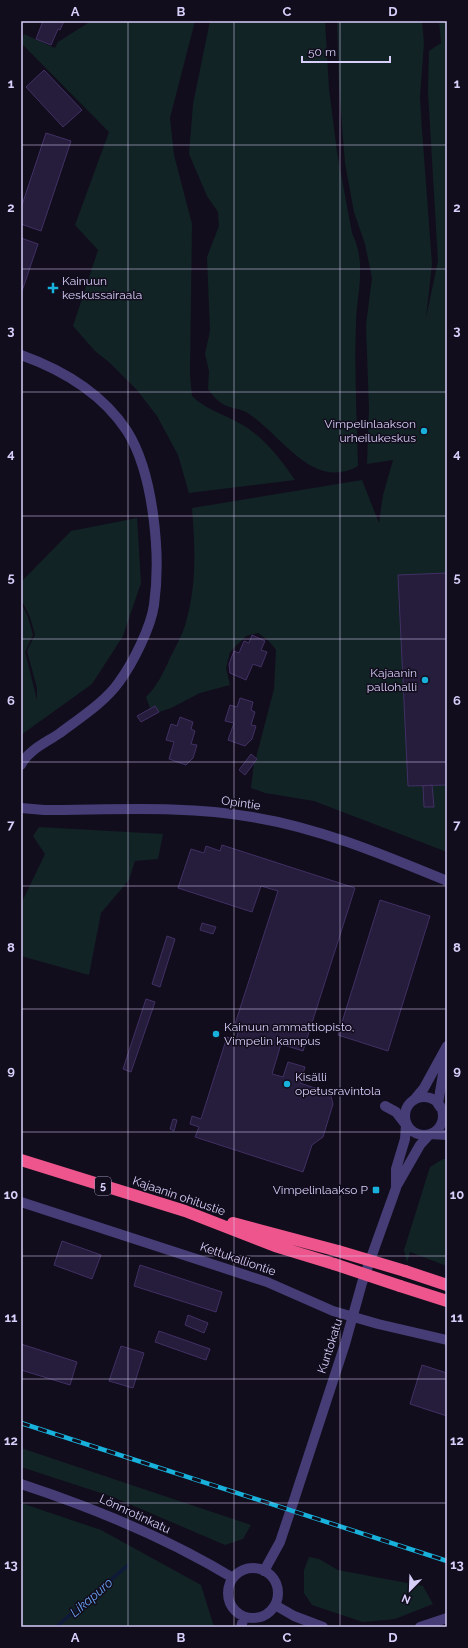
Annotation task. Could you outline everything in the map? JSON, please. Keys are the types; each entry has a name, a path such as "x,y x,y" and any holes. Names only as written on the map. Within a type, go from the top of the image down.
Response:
{"highway":[{"name":"Kajaanin ohitustie","path":"21,1160 185,1211 276,1246 447,1301"},
{"name":"5","path":"185,1211 338,1251 447,1285"}],"street":[{"path":"21,355 50,366 76,380 107,407 127,431 141,461 156,521 157,566 154,606 141,645 119,682 95,706 29,754 21,765"},
{"name":"Opintie","path":"21,808 50,810 186,810 252,816 309,830 370,849 447,881"},
{"path":"406,1125 405,1114 409,1104 424,1088 447,1046"},
{"path":"396,1188 420,1145 430,1134 440,1127 443,1115 438,1104 447,1050"},
{"path":"447,1115 438,1104 429,1098 418,1098 400,1107 385,1106 396,1112 414,1133 425,1136 430,1134 447,1135"},
{"name":"Kuntokatu","path":"264,1571 280,1542 354,1317 362,1283 396,1188 396,1169 405,1139 406,1125"},
{"name":"Kettukalliontie","path":"21,1202 252,1277 333,1311 447,1340"},
{"name":"Lönnrotinkatu","path":"21,1484 108,1514 215,1567 233,1578"},
{"path":"248,1569 264,1571 275,1582 277,1597 275,1605 271,1610 258,1618 244,1617 232,1607 228,1600 228,1592 233,1578 240,1572 248,1569"},
{"path":"275,1605 294,1616 323,1627"},
{"path":"241,1627 244,1617"},
{"path":"420,1627 447,1618"}],"shaded area":[{"path":"91,21 195,21 170,118 174,155 192,224 190,375 192,396 197,401 248,428 256,434 277,455 295,480 189,493 178,455 157,416 137,390 110,363 95,351 73,326 98,250 75,225 109,132 21,43 24,34 55,48 58,42"},
{"path":"210,21 325,21 329,89 337,152 352,233 357,244 360,267 355,341 358,466 341,472 326,471 312,466 298,457 259,421 246,412 229,407 218,401 208,389 209,371 205,354 210,331 207,257 219,226 218,212 207,196 189,154 193,104"},
{"path":"337,21 422,21 424,43 420,97 432,264 426,318 438,261 428,92 429,51 441,43 439,21 447,21 447,852 314,801 265,793 251,788 254,763 257,759 256,758 274,689 276,650 268,640 258,633 246,636 230,652 226,668 230,685 200,693 171,708 159,712 155,706 150,708 146,697 157,684 165,668 183,631 190,608 194,579 194,536 192,508 362,480 379,523 383,495 393,460 367,464 369,409 366,325 372,278 365,244 354,212 345,163 339,87"},
{"path":"137,518 141,583 123,636 92,684 21,735 21,603 28,617 33,635 25,652 37,700 37,688 27,651 35,635 30,617 22,601 21,582 71,531"},
{"path":"39,827 163,834 158,859 135,861 129,880 101,913 89,975 21,956 21,904 45,854 33,836"},
{"path":"443,1159 447,1159 447,1266 410,1252 407,1263 404,1250 430,1167"},
{"path":"21,1448 251,1525 243,1539 225,1545 113,1497 21,1467"},
{"path":"21,1503 101,1530 201,1585 214,1627 21,1627"},
{"path":"309,1557 319,1559 338,1570 423,1586 433,1604 395,1619 363,1622 312,1605 304,1593 304,1570"}],"building":[{"path":"43,21 64,21 60,30 58,29 51,45 36,39"},
{"path":"44,70 82,110 63,127 26,87"},
{"path":"46,133 71,141 41,231 21,224 21,208"},
{"path":"21,238 38,244 21,294"},
{"name":"Kajaanin pallohalli","path":"447,573 447,785 408,786 398,575"},
{"path":"252,635 265,641 261,650 267,652 261,667 253,664 246,680 230,673 229,664 234,651 239,653 244,641 249,643"},
{"path":"240,698 253,702 251,710 255,712 251,725 256,726 252,739 245,746 228,740 234,723 225,721 230,705 237,707"},
{"path":"155,706 159,712 141,722 137,716"},
{"path":"180,717 193,722 191,729 195,731 191,744 197,745 193,758 186,765 169,759 174,742 166,740 171,724 177,726"},
{"path":"251,754 257,759 245,775 239,770"},
{"path":"432,785 434,807 424,807 423,786"},
{"path":"222,845 355,888 303,1051 281,1044 272,1074 283,1077 288,1062 305,1067 300,1083 330,1093 333,1104 323,1137 312,1145 303,1172 195,1137 199,1127 190,1124 192,1116 201,1119 227,1037 236,1040 239,1029 234,1027 278,891 261,886 252,912 178,888 191,849 204,853 206,846 220,851"},
{"path":"380,900 430,916 388,1051 338,1035"},
{"path":"202,923 216,927 213,934 200,930"},
{"path":"167,936 175,939 160,987 152,984"},
{"path":"146,999 155,1002 131,1072 123,1069"},
{"path":"173,1119 177,1120 174,1131 170,1129"},
{"path":"62,1241 101,1255 92,1279 54,1265"},
{"path":"140,1265 222,1292 216,1312 134,1286"},
{"path":"188,1315 208,1323 204,1333 185,1325"},
{"path":"159,1331 210,1349 206,1360 155,1342"},
{"path":"21,1344 77,1362 70,1385 21,1370"},
{"path":"121,1346 144,1353 133,1388 109,1381"},
{"path":"422,1365 447,1373 447,1416 410,1404"}],"waterway":[{"name":"Likapuro","path":"56,1627 127,1566"}],"railway":[{"path":"21,1423 447,1561"}],"place":[{"name":"Kainuun keskussairaala","path":"53,288"},
{"name":"Vimpelinlaakson urheilukeskus","path":"424,431"},
{"name":"Kajaanin pallohalli","path":"425,680"},
{"name":"Kainuun ammattiopisto, Vimpelin kampus","path":"216,1034"},
{"name":"Kisälli opetusravintola","path":"287,1084"},
{"name":"Vimpelinlaakso P","path":"376,1190"}]}
